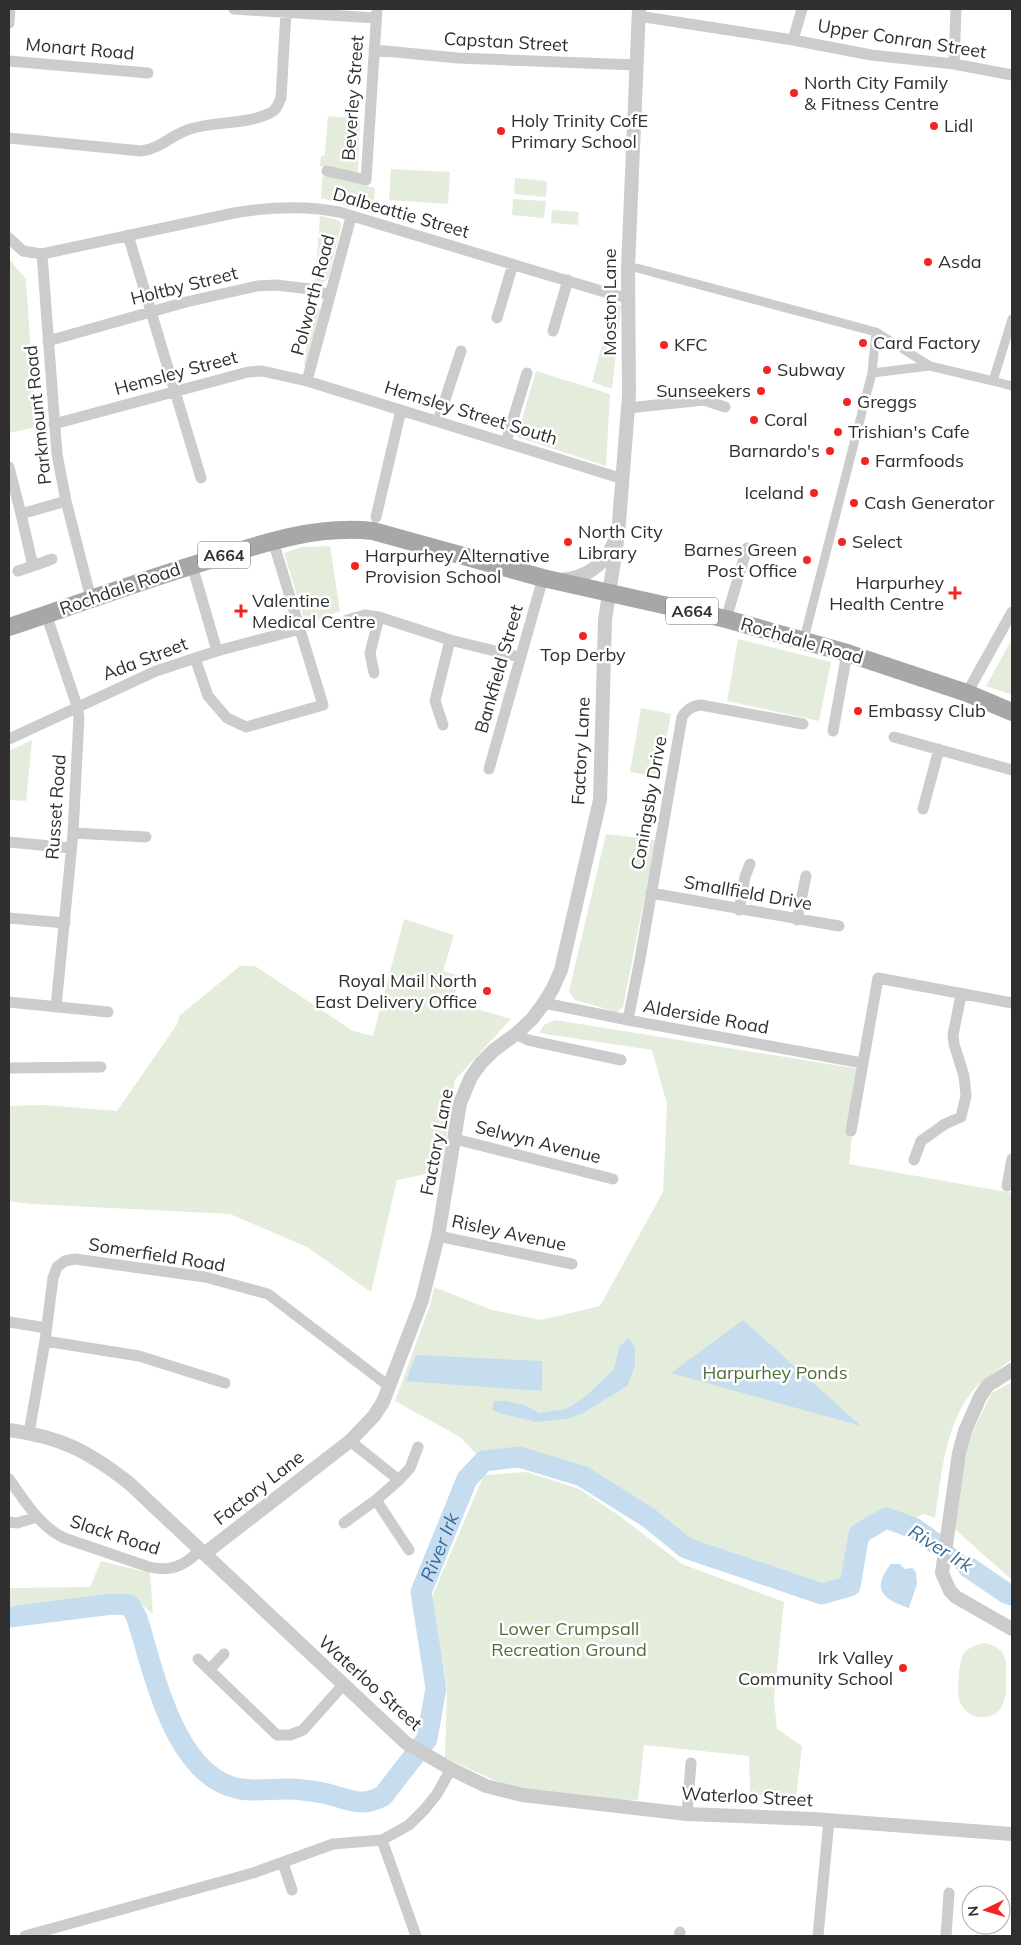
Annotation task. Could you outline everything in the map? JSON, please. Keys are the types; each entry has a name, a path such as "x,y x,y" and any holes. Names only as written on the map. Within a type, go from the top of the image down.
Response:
{"main road":[{"name":"Rochdale Road","path":"9,627 192,565 273,541 301,534 354,529 373,531 546,579 726,619 847,653 967,693 1012,712"}],"street":[{"path":"9,23 10,9"},
{"path":"234,9 286,12 376,13"},
{"path":"793,40 802,9"},
{"path":"954,64 956,9"},
{"path":"9,138 141,150 154,149 193,128 250,119 273,112 278,106 280,98 286,12"},
{"name":"Beverley Street","path":"326,171 366,180 376,13"},
{"name":"Upper Conran Street","path":"638,13 871,55 954,64 1012,74"},
{"name":"Moston Lane","path":"609,594 618,535 628,408 628,297 638,13"},
{"name":"Capstan Street","path":"374,50 458,58 636,66"},
{"name":"Monart Road","path":"9,61 148,73"},
{"name":"Dalbeattie Street","path":"42,254 263,208 318,207 618,296 628,297"},
{"name":"Polworth Road","path":"307,382 352,216"},
{"path":"128,235 201,478"},
{"path":"9,238 23,251 42,254"},
{"name":"Parkmount Road","path":"42,254 57,454 66,501 90,599"},
{"path":"497,318 513,264"},
{"path":"637,268 876,332 930,366 1012,386"},
{"path":"553,331 568,280"},
{"name":"Holtby Street","path":"48,340 150,312 257,286 284,286 310,289 330,295"},
{"path":"993,381 1012,319"},
{"path":"806,631 872,372 876,332"},
{"path":"438,421 461,351"},
{"path":"872,372 930,366"},
{"name":"Hemsley Street","path":"54,424 230,376 262,371 307,382"},
{"path":"506,442 526,373"},
{"name":"Hemsley Street South","path":"307,382 623,479"},
{"path":"628,408 704,400 725,407"},
{"path":"376,516 401,410"},
{"path":"9,467 10,480 21,514 33,566"},
{"path":"21,514 66,501"},
{"path":"546,579 570,579 594,570 605,559 618,535"},
{"path":"195,658 208,696 227,718 246,727 323,704 273,541"},
{"path":"726,619 747,548"},
{"path":"18,571 52,559"},
{"path":"192,565 217,650"},
{"name":"Bankfield Street","path":"489,769 519,657 546,579"},
{"name":"Factory Lane","path":"201,1553 350,1441 374,1416 390,1387 422,1300 438,1236 460,1103 471,1077 494,1050 516,1034 532,1019 544,1003 561,970 600,800 604,627 609,594"},
{"path":"967,693 1012,612"},
{"name":"Russet Road","path":"46,614 79,717 73,833 56,1007"},
{"path":"347,620 365,614 379,617 450,640 519,657"},
{"path":"374,674 370,653 379,617"},
{"name":"Ada Street","path":"9,739 156,671 217,650 300,629"},
{"path":"443,725 434,701 450,640"},
{"path":"833,731 847,653"},
{"name":"Coningsby Drive","path":"628,1020 682,717 690,708 701,705 803,724"},
{"path":"894,737 1011,767"},
{"path":"923,809 939,749"},
{"path":"73,833 146,837"},
{"path":"9,842 71,848"},
{"path":"739,910 745,878 750,864"},
{"path":"797,920 806,876"},
{"name":"Smallfield Drive","path":"651,894 839,926"},
{"path":"9,918 65,924"},
{"path":"851,1131 878,978 1012,1003"},
{"path":"914,1160 921,1141 936,1129 961,1117 966,1096 964,1076 953,1035 961,995"},
{"path":"9,1002 108,1012"},
{"name":"Alderside Road","path":"544,1003 862,1063"},
{"path":"516,1034 528,1040 621,1060"},
{"path":"9,1068 101,1067"},
{"name":"Selwyn Avenue","path":"455,1140 613,1179"},
{"path":"1007,1186 1012,1159"},
{"name":"Risley Avenue","path":"438,1236 572,1264"},
{"name":"Somerfield Road","path":"29,1433 45,1341 53,1278 57,1267 64,1261 75,1259 205,1277 268,1294 390,1387"},
{"path":"9,1322 47,1328"},
{"path":"45,1341 139,1356 225,1383"},
{"path":"1012,1370 988,1384 969,1420 959,1453 942,1573 950,1591 956,1597 1012,1629"},
{"name":"Waterloo Street","path":"9,1430 56,1440 81,1450 107,1466 129,1483 201,1553 406,1743 451,1769 486,1786 522,1796 687,1814 829,1820 1012,1834"},
{"path":"350,1441 400,1480"},
{"path":"344,1523 400,1480 410,1468 418,1447"},
{"name":"Slack Road","path":"9,1479 37,1517 52,1532 64,1538 162,1569 188,1562 201,1553"},
{"path":"376,1500 409,1550"},
{"path":"9,1522 17,1523 37,1517"},
{"path":"208,1670 224,1654"},
{"path":"198,1660 277,1735 290,1735 303,1730 343,1685"},
{"path":"687,1814 691,1763"},
{"path":"25,1936 253,1873 332,1844 382,1840 409,1825 425,1809 437,1794 451,1769"},
{"path":"818,1936 829,1820"},
{"path":"382,1840 416,1936"},
{"path":"283,1863 292,1890"},
{"path":"946,1936 949,1893"}],"green space":[{"path":"328,116 360,119 358,173 320,166 321,156 325,155"},
{"path":"391,169 450,172 448,204 389,200"},
{"path":"324,175 375,188 373,213 321,198"},
{"path":"515,178 547,181 546,197 514,194"},
{"path":"513,199 546,201 544,218 512,215"},
{"path":"552,210 579,212 578,225 551,223"},
{"path":"320,216 338,220 341,223 328,279 321,284 315,282"},
{"path":"9,259 26,279 36,427 9,433"},
{"path":"312,303 317,304 320,311 306,366 304,366"},
{"path":"613,304 621,306 612,389 592,382"},
{"path":"536,371 610,394 606,466 517,437"},
{"path":"330,546 340,611 306,625 284,553 302,547"},
{"path":"738,639 831,662 819,721 727,701"},
{"path":"1012,639 1012,695 986,686"},
{"path":"641,708 671,714 659,777 630,772"},
{"path":"32,740 26,801 9,800 9,751"},
{"path":"606,834 656,840 623,1007 617,1012 575,1000 569,991"},
{"path":"404,919 454,935 443,971 460,976 453,1002 511,1019 455,1080 442,1166 436,1172 397,1180 371,1292 307,1247 230,1214 31,1204 9,1201 9,1106 44,1105 117,1111 178,1023 179,1016 240,966 255,966 353,1031 373,1036"},
{"name":"Harpurhey Ponds","path":"555,1020 859,1069 849,1164 1012,1193 1012,1359 981,1382 969,1396 960,1411 952,1428 947,1446 935,1518 924,1514 873,1535 848,1575 823,1585 689,1543 649,1512 583,1469 520,1450 476,1454 460,1437 395,1401 430,1305 434,1287 492,1310 541,1320 600,1306 663,1192 667,1104 652,1050 539,1033 544,1025"},
{"path":"1012,1382 1012,1580 950,1525 969,1439 992,1393"},
{"name":"Lower Crumpsall Recreation Ground","path":"527,1472 579,1489 617,1514 682,1564 784,1602 774,1698 777,1729 802,1746 796,1799 750,1794 749,1756 644,1745 638,1800 519,1791 445,1758 447,1686 431,1599 484,1475"},
{"path":"101,1561 150,1573 153,1614 133,1597 94,1597 9,1606 9,1588 90,1587"},
{"path":"984,1643 997,1648 1004,1657 1006,1691 1005,1699 999,1711 987,1717 978,1717 966,1711 960,1702 958,1695 959,1676 964,1653 975,1645"}],"water":[{"path":"743,1320 861,1426 671,1373"},
{"path":"629,1338 635,1348 635,1366 627,1386 583,1413 566,1419 536,1422 498,1413 492,1409 494,1401 506,1401 525,1405 539,1413 566,1409 586,1396 614,1369 619,1347"},
{"path":"416,1355 542,1361 542,1391 406,1381"},
{"path":"913,1520 932,1531 993,1577 988,1591 907,1536"},
{"path":"891,1564 900,1564 905,1569 912,1568 916,1572 917,1584 909,1608 893,1601 883,1592 881,1580"}],"waterway":[{"name":"River Irk","path":"9,1617 112,1604 130,1605 137,1618 151,1666 170,1719 183,1744 198,1765 217,1780 240,1789 306,1790 364,1802 383,1796 427,1739 436,1688 421,1592 467,1479 484,1461 519,1457 582,1476 649,1518 686,1548 822,1594 850,1586 859,1534 886,1518 914,1528 935,1543"},
{"name":"River Irk","path":"968,1567 1006,1593 1012,1595"}],"place":[{"name":"North City Family & Fitness Centre","path":"794,93"},
{"name":"Lidl","path":"934,126"},
{"name":"Holy Trinity CofE Primary School","path":"501,131"},
{"name":"Asda","path":"928,262"},
{"name":"Card Factory","path":"863,343"},
{"name":"KFC","path":"664,345"},
{"name":"Subway","path":"767,370"},
{"name":"Sunseekers","path":"761,391"},
{"name":"Greggs","path":"847,402"},
{"name":"Coral","path":"754,420"},
{"name":"Trishian's Cafe","path":"838,432"},
{"name":"Barnardo's","path":"830,451"},
{"name":"Farmfoods","path":"865,461"},
{"name":"Iceland","path":"814,493"},
{"name":"Cash Generator","path":"854,503"},
{"name":"North City Library","path":"568,542"},
{"name":"Select","path":"842,542"},
{"name":"Barnes Green Post Office","path":"807,560"},
{"name":"Harpurhey Alternative Provision School","path":"355,566"},
{"name":"Harpurhey Health Centre","path":"955,593"},
{"name":"Valentine Medical Centre","path":"241,611"},
{"name":"Top Derby","path":"583,636"},
{"name":"Embassy Club","path":"858,711"},
{"name":"Royal Mail North East Delivery Office","path":"487,991"},
{"name":"Irk Valley Community School","path":"903,1668"}]}
